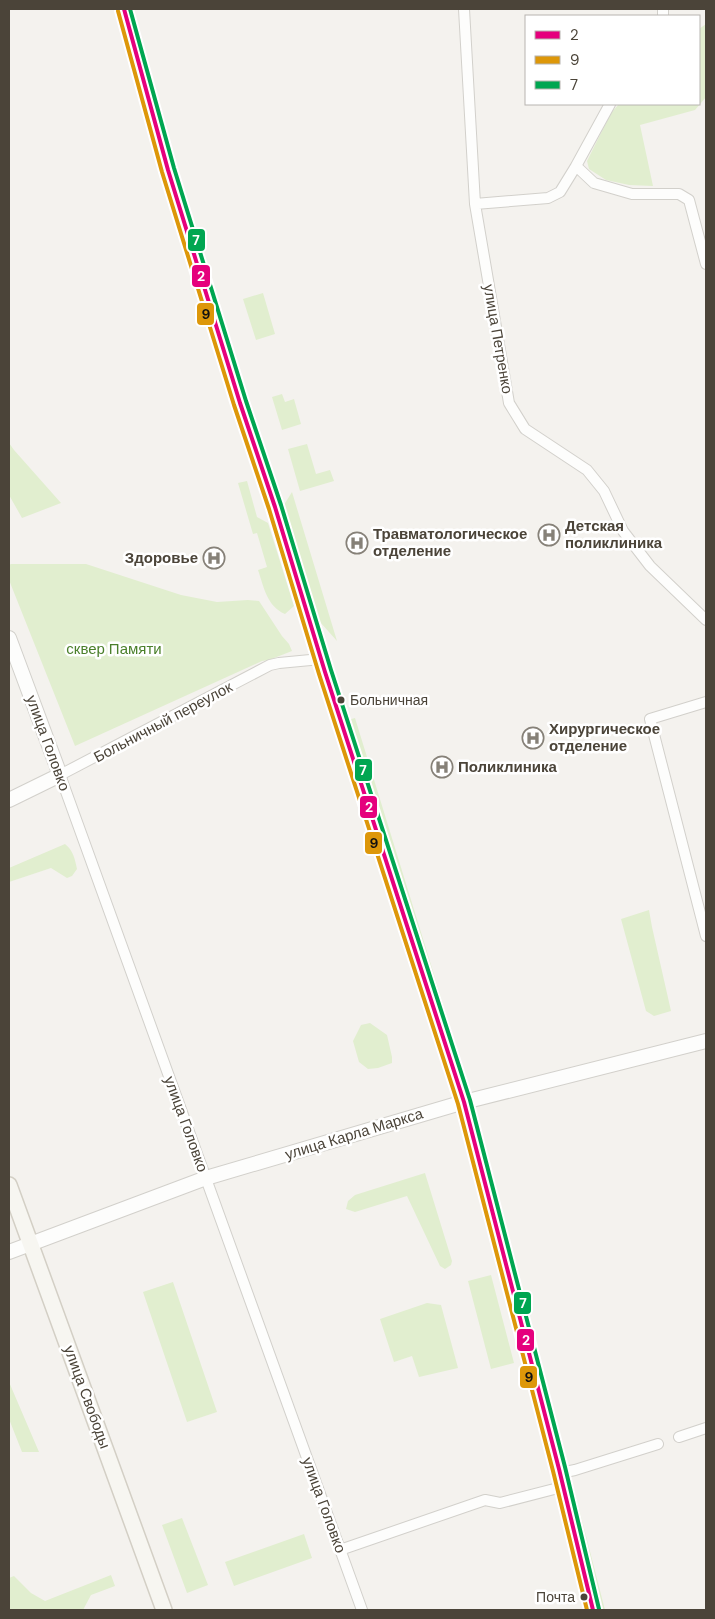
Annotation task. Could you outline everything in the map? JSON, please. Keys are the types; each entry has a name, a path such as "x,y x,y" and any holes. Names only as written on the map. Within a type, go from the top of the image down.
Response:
{"main road":[{"name":"улица Свободы","path":"9,1185 164,1610"}],"street":[{"path":"124,9 168,170 321,659 464,1102 593,1610"},
{"name":"улица Петренко","path":"464,9 475,204 509,403 526,429 587,470 604,491 623,531 650,566 706,620"},
{"path":"475,204 548,198 560,192 609,105"},
{"path":"576,166 594,183 632,194 679,194 689,200 706,264"},
{"name":"улица Головко","path":"9,638 362,1610"},
{"name":"Больничный переулок","path":"9,800 270,665 321,659"},
{"path":"706,702 650,719 706,936"},
{"name":"улица Карла Маркса","path":"9,1252 206,1178 464,1102 706,1041"},
{"path":"679,1437 706,1428"},
{"path":"340,1550 485,1500 500,1503 561,1480 575,1470 658,1444"}],"green space":[{"path":"706,24 706,97 700,104 700,28"},
{"path":"618,105 699,105 695,110 640,125 653,186 629,185 606,180 589,169 587,161 611,113"},
{"path":"263,293 275,334 256,340 243,299"},
{"path":"282,394 285,402 294,399 301,424 282,430 272,397"},
{"path":"9,443 61,503 22,518 9,495"},
{"path":"307,444 316,474 330,470 334,481 300,491 288,449"},
{"path":"247,481 257,517 268,523 294,606 285,614 279,611 270,601 264,590 258,570 267,567 257,533 253,534 238,483"},
{"path":"292,492 337,641 320,622 312,606 282,508"},
{"name":"сквер Памяти","path":"86,564 181,595 217,602 259,601 292,651 262,661 75,746 9,580 9,565"},
{"path":"355,718 468,1085 459,1087 341,722"},
{"path":"65,844 72,852 77,869 72,876 67,878 51,868 9,882 9,868"},
{"path":"649,910 671,1011 654,1016 646,1011 621,919"},
{"path":"370,1023 387,1035 392,1063 368,1069 359,1062 353,1041 361,1025"},
{"path":"480,1125 568,1467 559,1469 471,1128"},
{"path":"425,1173 452,1261 451,1265 445,1269 440,1266 407,1196 355,1212 346,1209 348,1201 355,1195"},
{"path":"491,1275 514,1363 491,1369 468,1281"},
{"path":"173,1282 217,1412 187,1422 143,1292"},
{"path":"427,1303 441,1305 458,1368 419,1377 412,1356 394,1362 380,1319"},
{"path":"9,1382 39,1452 22,1452 9,1419"},
{"path":"574,1489 605,1610 596,1610 567,1491"},
{"path":"182,1518 208,1585 187,1593 162,1525"},
{"path":"304,1534 312,1558 234,1586 225,1562"},
{"path":"111,1575 115,1586 91,1595 83,1610 9,1610 9,1578 14,1576 31,1593 45,1601"}],"transit line":[{"name":"2","path":"124,9 168,170 240,403 275,507 325,672 464,1102 559,1469 593,1610"},
{"name":"7","path":"130,9 174,168 246,401 281,505 331,670 470,1100 565,1467 599,1609"},
{"name":"9","path":"118,11 162,172 234,405 269,509 319,674 458,1104 587,1610"}],"place":[{"name":"Детская поликлиника","path":"549,535"},
{"name":"Травматологическое отделение","path":"357,543"},
{"name":"Здоровье","path":"214,558"},
{"name":"Больничная","path":"341,700"},
{"name":"Хирургическое отделение","path":"533,738"},
{"name":"Поликлиника","path":"442,767"},
{"name":"Почта","path":"584,1597"}]}
